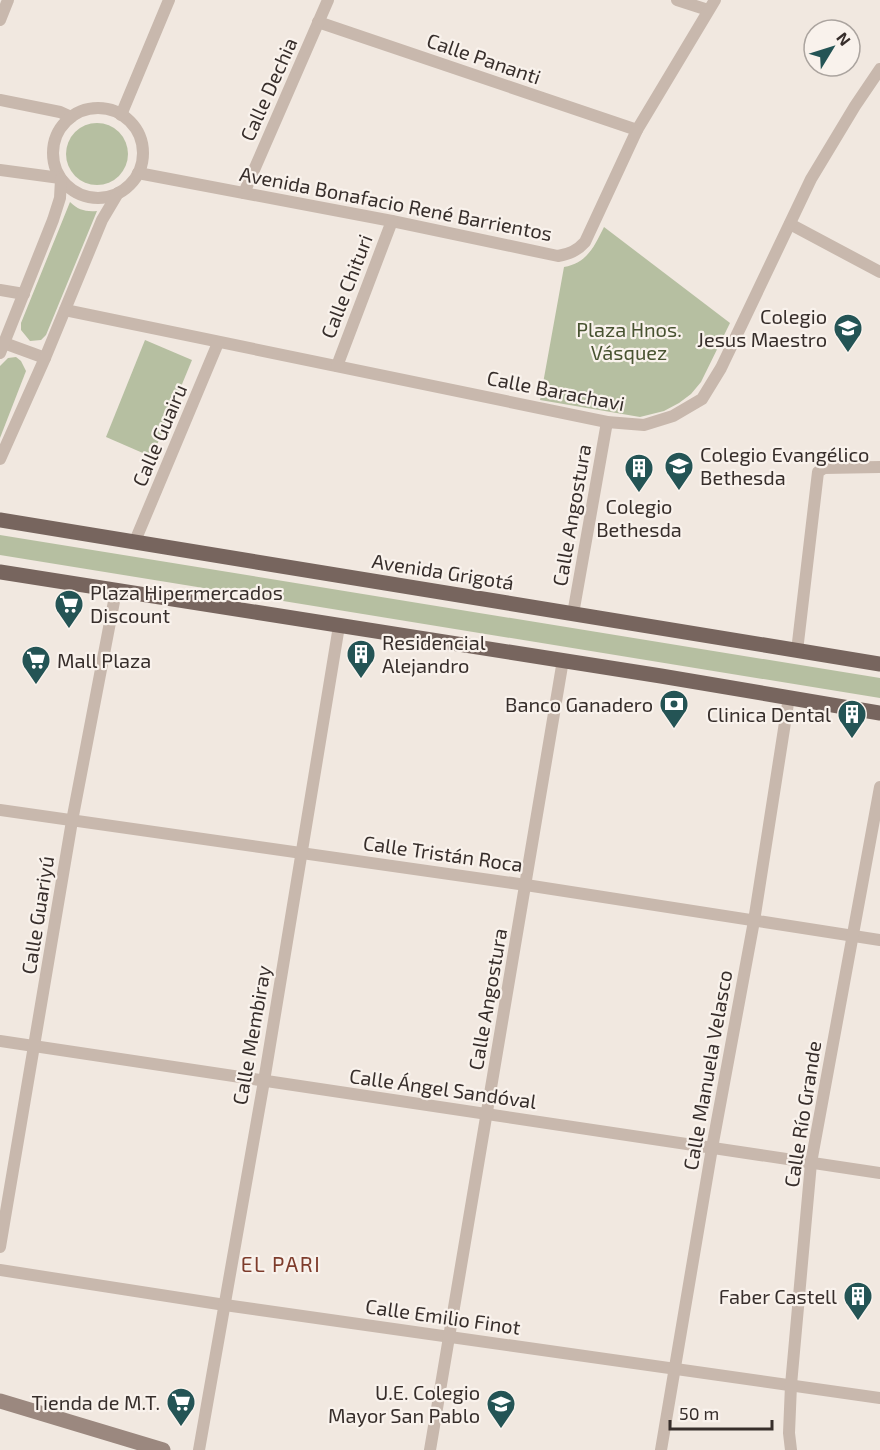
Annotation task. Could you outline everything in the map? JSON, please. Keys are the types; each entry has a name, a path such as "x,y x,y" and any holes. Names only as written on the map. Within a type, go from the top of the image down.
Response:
{"main road":[{"name":"Avenida Grigotá","path":"0,520 880,664"},
{"path":"0,572 563,660 880,713"}],"street":[{"path":"0,20 8,0"},
{"path":"121,115 169,0"},
{"name":"Calle Dechia","path":"244,193 328,0"},
{"path":"677,0 711,5"},
{"name":"Avenida Bonafacio René Barrientos","path":"138,173 392,221 558,256 569,254 579,249 585,242 637,130 711,5"},
{"name":"Calle Pananti","path":"318,22 637,130"},
{"name":"Calle Barachavi","path":"65,310 607,422 644,425 673,416 702,399 721,368 811,179 880,69"},
{"path":"0,100 60,112 70,117"},
{"path":"0,170 61,179 75,191 89,197 104,197 118,193 130,184 138,173 142,160 139,134 121,115 109,109 95,108 82,110 70,117 55,140 53,155 61,179 60,198 2,348 45,358"},
{"path":"0,459 102,220 118,193"},
{"name":"Calle Chituri","path":"337,366 392,221"},
{"path":"790,224 880,272"},
{"path":"0,290 24,294"},
{"name":"Calle Guairu","path":"135,541 218,343"},
{"name":"Calle Angostura","path":"573,614 607,422"},
{"path":"797,651 818,472 824,468 880,467"},
{"name":"Calle Guariyú","path":"0,1247 72,821 116,591"},
{"name":"Calle Membiray","path":"198,1450 264,1081 339,626"},
{"name":"Calle Angostura","path":"429,1450 488,1114 563,660"},
{"name":"Calle Manuela Velasco","path":"661,1450 712,1148 754,921 789,697"},
{"name":"Calle Río Grande","path":"791,1450 789,1433 791,1385 811,1163 880,787"},
{"name":"Calle Tristán Roca","path":"0,810 526,885 880,940"},
{"name":"Calle Ángel Sandóval","path":"0,1041 880,1173"},
{"name":"Calle Emilio Finot","path":"0,1270 225,1305 880,1398"},
{"path":"0,1401 163,1450"}],"green space":[{"path":"97,123 109,125 119,132 126,142 128,154 126,166 119,176 109,183 97,185 85,183 75,176 68,166 66,154 68,142 75,132 85,125"},
{"path":"70,202 82,210 97,211 46,335 41,340 30,341 21,330 21,323"},
{"name":"Plaza Hnos. Vásquez","path":"604,227 730,323 701,382 691,394 664,411 640,417 540,400 564,267 579,262 589,253"},
{"path":"145,340 192,360 152,457 106,437"},
{"path":"16,357 26,371 0,438 0,366 8,358"},
{"path":"0,535 880,678 880,698 0,555"}],"place":[{"name":"Colegio Jesus Maestro","path":"848,354"},
{"name":"Colegio Evangélico Bethesda","path":"679,492"},
{"name":"Colegio Bethesda","path":"639,494"},
{"name":"Plaza Hipermercados Discount","path":"69,630"},
{"name":"Residencial Alejandro","path":"361,680"},
{"name":"Mall Plaza","path":"36,686"},
{"name":"Banco Ganadero","path":"674,730"},
{"name":"Clinica Dental","path":"852,740"},
{"name":"Faber Castell","path":"858,1322"},
{"name":"Tienda de M.T.","path":"181,1428"},
{"name":"U.E. Colegio Mayor San Pablo","path":"501,1430"}],"district":[{"name":"EL PARI","path":"281,1263"}]}
